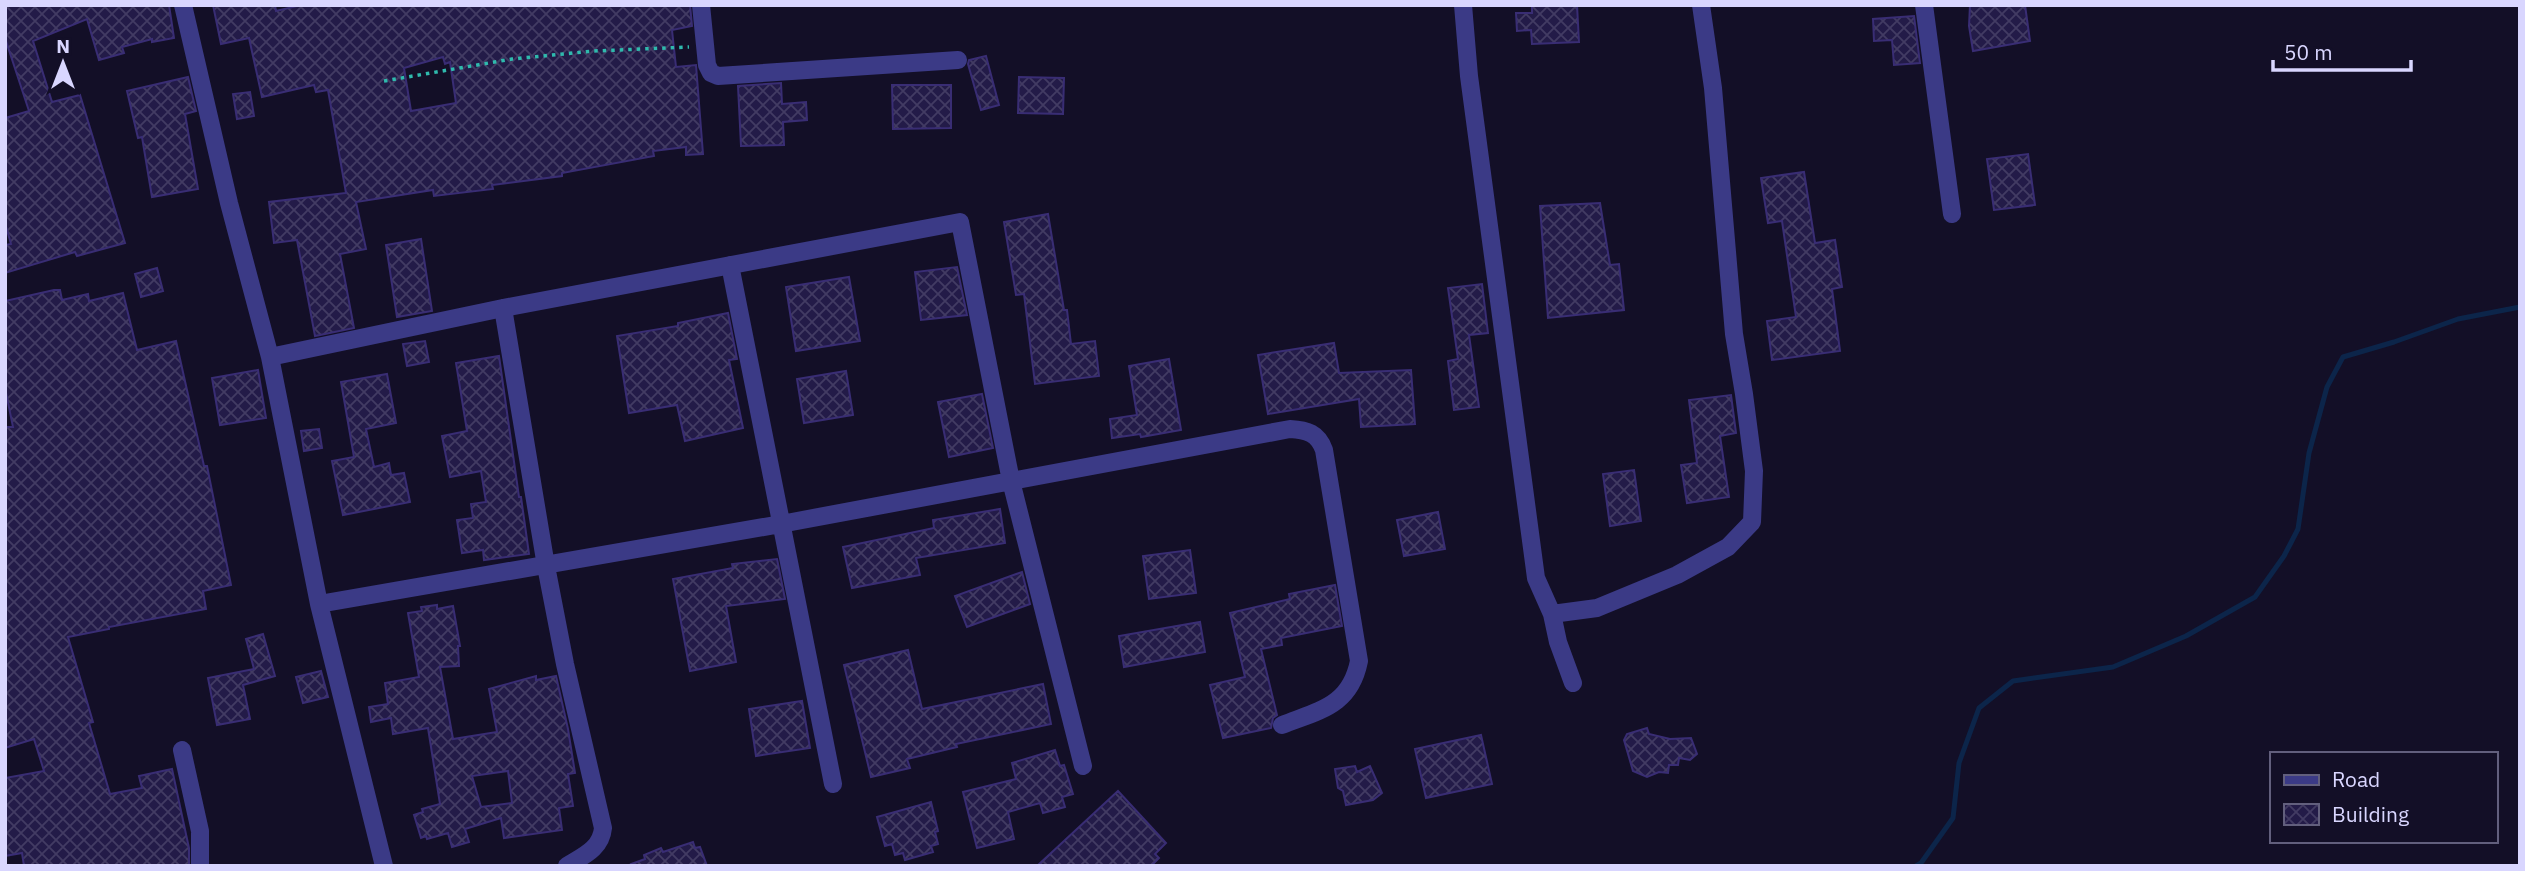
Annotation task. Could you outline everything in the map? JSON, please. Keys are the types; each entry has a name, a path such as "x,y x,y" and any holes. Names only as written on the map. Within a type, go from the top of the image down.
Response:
{"street":[{"path":"183,5 229,203 270,357 319,604 384,866"},
{"path":"701,5 707,65 711,73 718,76 958,60"},
{"path":"1463,5 1470,89 1536,578 1552,614 1558,642 1573,683"},
{"path":"1552,614 1597,608 1677,575 1728,547 1752,522 1754,471 1734,334 1713,88 1701,5"},
{"path":"1924,5 1952,214"},
{"path":"270,357 503,308 960,222 1011,481 1083,766"},
{"path":"730,265 834,783"},
{"path":"503,308 546,566 565,664 603,828 602,839 594,849 567,866"},
{"path":"319,604 781,524 1290,429 1306,430 1316,436 1324,450 1359,660 1355,680 1333,704 1282,725"},
{"path":"181,750 200,831 200,866"}],"path":[{"path":"383,81 512,59 594,51 705,46"}],"building":[{"path":"5,5 169,5 174,38 152,42 152,39 122,47 124,53 99,60 87,19 33,41 52,102 80,95 125,243 77,256 75,252 5,273 5,245 11,244 5,223 5,118 29,111 5,38"},
{"path":"213,5 275,5 276,11 301,5 690,5 692,26 672,30 676,67 696,65 703,154 686,155 686,147 653,151 654,156 562,173 562,176 492,185 493,189 434,196 433,190 356,202 366,249 340,254 354,328 315,336 297,240 274,243 269,202 346,193 328,90 316,92 314,85 262,97 249,38 221,44","holes":["443,57 445,64 450,62 456,103 411,111 404,68"]},
{"path":"1532,5 1577,5 1579,42 1532,44 1531,30 1517,31 1516,13 1532,13"},
{"path":"1970,5 2025,5 2030,41 1973,51 1969,26"},
{"path":"1914,16 1920,63 1894,65 1892,40 1874,41 1873,19"},
{"path":"986,56 999,105 981,110 968,64 969,60"},
{"path":"188,77 196,111 185,114 198,189 152,197 142,137 138,138 127,91"},
{"path":"1019,77 1064,78 1063,114 1018,113"},
{"path":"781,83 782,104 806,102 807,120 783,122 784,145 741,146 738,86"},
{"path":"892,85 951,85 951,128 893,129"},
{"path":"250,92 254,116 237,119 233,94"},
{"path":"2028,154 2035,205 1994,210 1987,159"},
{"path":"1804,172 1815,243 1835,240 1842,287 1832,289 1840,351 1772,360 1767,321 1796,317 1782,221 1768,223 1761,178"},
{"path":"1600,203 1610,265 1619,264 1624,310 1548,318 1540,206"},
{"path":"1048,214 1071,344 1095,341 1099,376 1035,384 1024,294 1016,295 1004,222"},
{"path":"421,239 432,311 397,317 386,245"},
{"path":"957,267 967,315 921,320 915,272"},
{"path":"157,268 163,291 141,297 135,274"},
{"path":"849,277 860,341 796,351 786,287"},
{"path":"1482,284 1488,333 1469,335 1479,407 1454,410 1448,361 1458,359 1448,288"},
{"path":"60,290 62,300 88,294 89,301 123,293 137,350 176,341 204,466 207,466 231,585 203,591 206,609 68,637 93,722 89,723 110,794 142,788 139,776 172,769 189,848 189,866 24,866 22,853 5,856 5,778 44,771 34,739 5,748 5,427 13,427 5,388 5,301"},
{"path":"728,313 737,359 729,360 743,428 685,441 677,405 629,413 617,336 678,326 678,323"},
{"path":"425,341 429,362 407,366 403,344"},
{"path":"1334,343 1339,373 1411,370 1415,424 1361,427 1359,399 1268,414 1258,355"},
{"path":"499,356 529,554 484,560 483,550 462,553 457,520 473,518 471,504 486,502 481,471 450,477 442,436 467,431 456,363"},
{"path":"1169,359 1181,430 1141,437 1140,434 1112,438 1110,419 1137,415 1129,366"},
{"path":"258,370 266,418 220,425 212,378"},
{"path":"846,371 853,415 804,423 797,379"},
{"path":"387,374 396,423 366,429 374,467 389,463 391,475 404,473 410,502 343,515 332,461 354,457 341,382"},
{"path":"982,394 993,448 949,457 938,402"},
{"path":"1731,395 1736,433 1720,436 1729,497 1687,503 1681,465 1697,463 1689,400"},
{"path":"319,429 322,448 304,451 301,431"},
{"path":"1634,470 1641,521 1610,526 1603,474"},
{"path":"1000,509 1005,543 916,558 920,575 852,588 843,547 934,528 933,520"},
{"path":"1438,512 1445,549 1404,556 1397,520"},
{"path":"1190,550 1196,593 1149,599 1143,556"},
{"path":"777,559 785,599 726,606 736,662 690,671 673,579 733,568 732,564"},
{"path":"1022,572 1030,604 967,627 955,596"},
{"path":"1335,585 1342,626 1281,638 1282,645 1261,649 1277,715 1273,718 1271,728 1223,738 1210,685 1245,677 1230,613 1290,599 1289,594"},
{"path":"437,605 437,609 453,606 460,646 459,666 440,667 453,739 497,732 489,689 536,676 536,680 556,676 575,773 568,774 573,806 559,808 562,830 504,838 501,818 465,829 469,842 452,847 448,833 421,838 414,815 423,812 422,809 440,804 428,728 393,734 391,718 371,722 369,707 388,704 385,683 419,677 408,613 422,611 421,607","holes":["508,771 512,803 481,807 472,776"]},
{"path":"1200,622 1205,652 1124,667 1119,636"},
{"path":"263,634 275,676 243,685 250,719 217,725 208,678 254,669 246,639"},
{"path":"908,650 922,709 1043,684 1051,724 956,744 957,747 907,759 910,768 871,777 844,665"},
{"path":"321,671 328,697 303,703 296,677"},
{"path":"802,701 810,748 756,756 749,709"},
{"path":"1647,728 1649,734 1670,739 1691,738 1697,754 1690,760 1679,758 1678,765 1669,765 1668,773 1659,772 1647,777 1633,771 1624,740 1627,734"},
{"path":"1481,735 1492,784 1426,798 1415,749"},
{"path":"1055,750 1060,766 1064,765 1073,794 1062,797 1065,807 1043,813 1040,803 1008,812 1014,839 977,848 963,792 1016,779 1012,763"},
{"path":"1355,766 1357,772 1370,766 1382,793 1373,800 1346,805 1343,791 1338,788 1335,769"},
{"path":"1118,791 1166,843 1155,854 1159,858 1151,866 1037,866"},
{"path":"931,802 938,831 935,832 938,844 931,846 933,852 905,860 903,853 895,855 892,844 885,846 877,817"},
{"path":"693,842 695,848 700,847 707,866 631,864 645,859 644,855 661,848 663,852"}],"waterway":[{"path":"1916,866 1921,863 1953,818 1959,763 1979,708 2013,681 2113,667 2186,636 2255,597 2284,556 2298,529 2309,453 2327,387 2343,357 2458,319 2520,307"}]}
